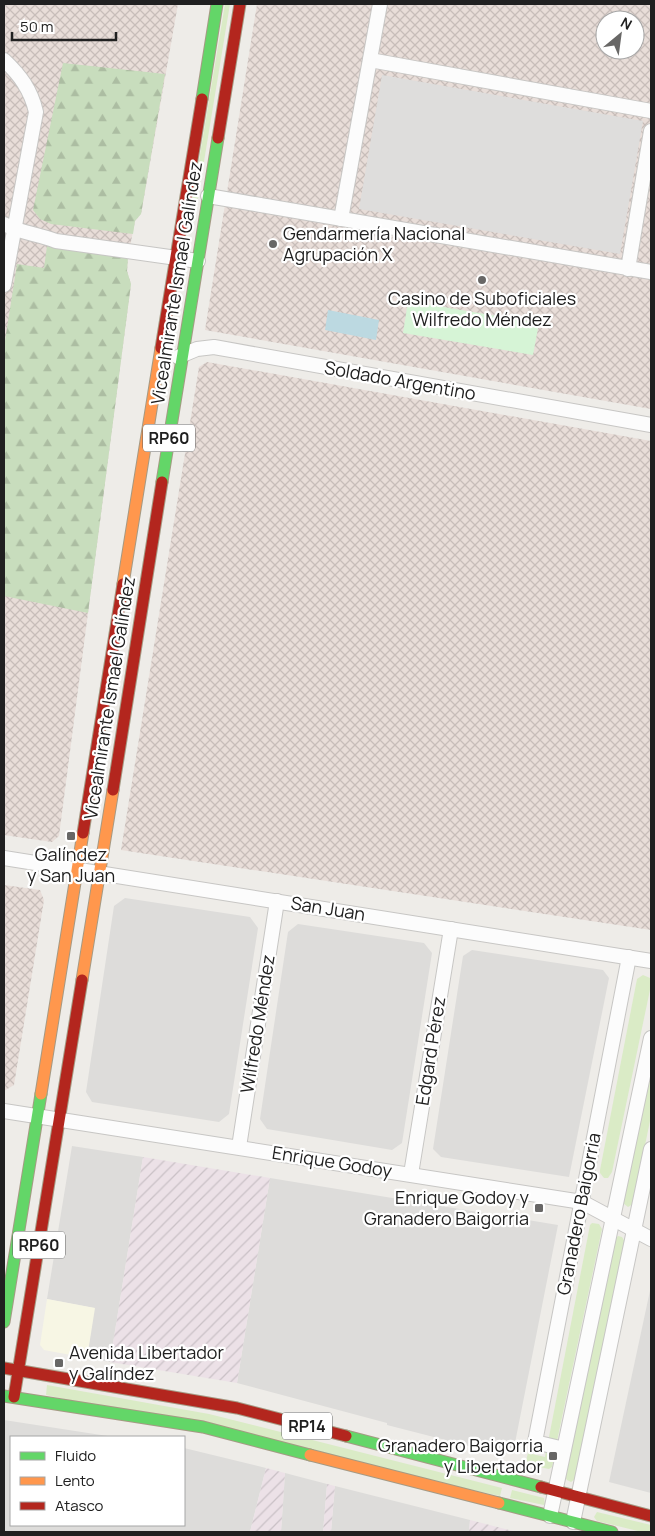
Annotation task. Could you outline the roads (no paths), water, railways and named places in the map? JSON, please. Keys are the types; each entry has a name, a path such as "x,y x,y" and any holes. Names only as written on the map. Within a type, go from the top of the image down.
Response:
{"main road":[{"name":"Vicealmirante Ismael Galíndez","path":"4,1322 217,4"},
{"name":"Vicealmirante Ismael Galíndez","path":"9,1397 18,1370 240,4"},
{"name":"RP14","path":"4,1368 237,1408 651,1516"},
{"name":"RP14","path":"9,1397 211,1429 573,1522 593,1530 612,1532"}],"street":[{"path":"341,219 380,4"},
{"path":"4,60 27,86 33,98 36,112 7,230 4,285"},
{"path":"370,60 651,111"},
{"path":"628,268 651,131"},
{"path":"208,196 651,272"},
{"path":"7,230 40,234 56,241 198,261"},
{"name":"Soldado Argentino","path":"157,376 169,363 183,355 197,349 220,348 651,425"},
{"name":"San Juan","path":"4,858 651,961"},
{"name":"Wilfredo Méndez","path":"239,1147 277,900"},
{"name":"Edgard Pérez","path":"411,1174 451,929"},
{"name":"Granadero Baigorria","path":"564,1449 535,1442 629,957"},
{"name":"Granadero Baigorria","path":"550,1516 651,1038"},
{"name":"Enrique Godoy","path":"4,1111 582,1202 651,1239"},
{"path":"573,1522 651,1149"}],"water":[{"path":"328,310 379,320 376,340 325,330"}],"place":[{"name":"Gendarmería Nacional Agrupación X","path":"273,244"},
{"name":"Casino de Suboficiales Wilfredo Méndez","path":"482,280"},
{"name":"Galíndez y San Juan","path":"71,836"},
{"name":"Enrique Godoy y Granadero Baigorria","path":"539,1208"},
{"name":"Avenida Libertador y Galíndez","path":"59,1363"},
{"name":"Granadero Baigorria y Libertador","path":"553,1456"}]}
